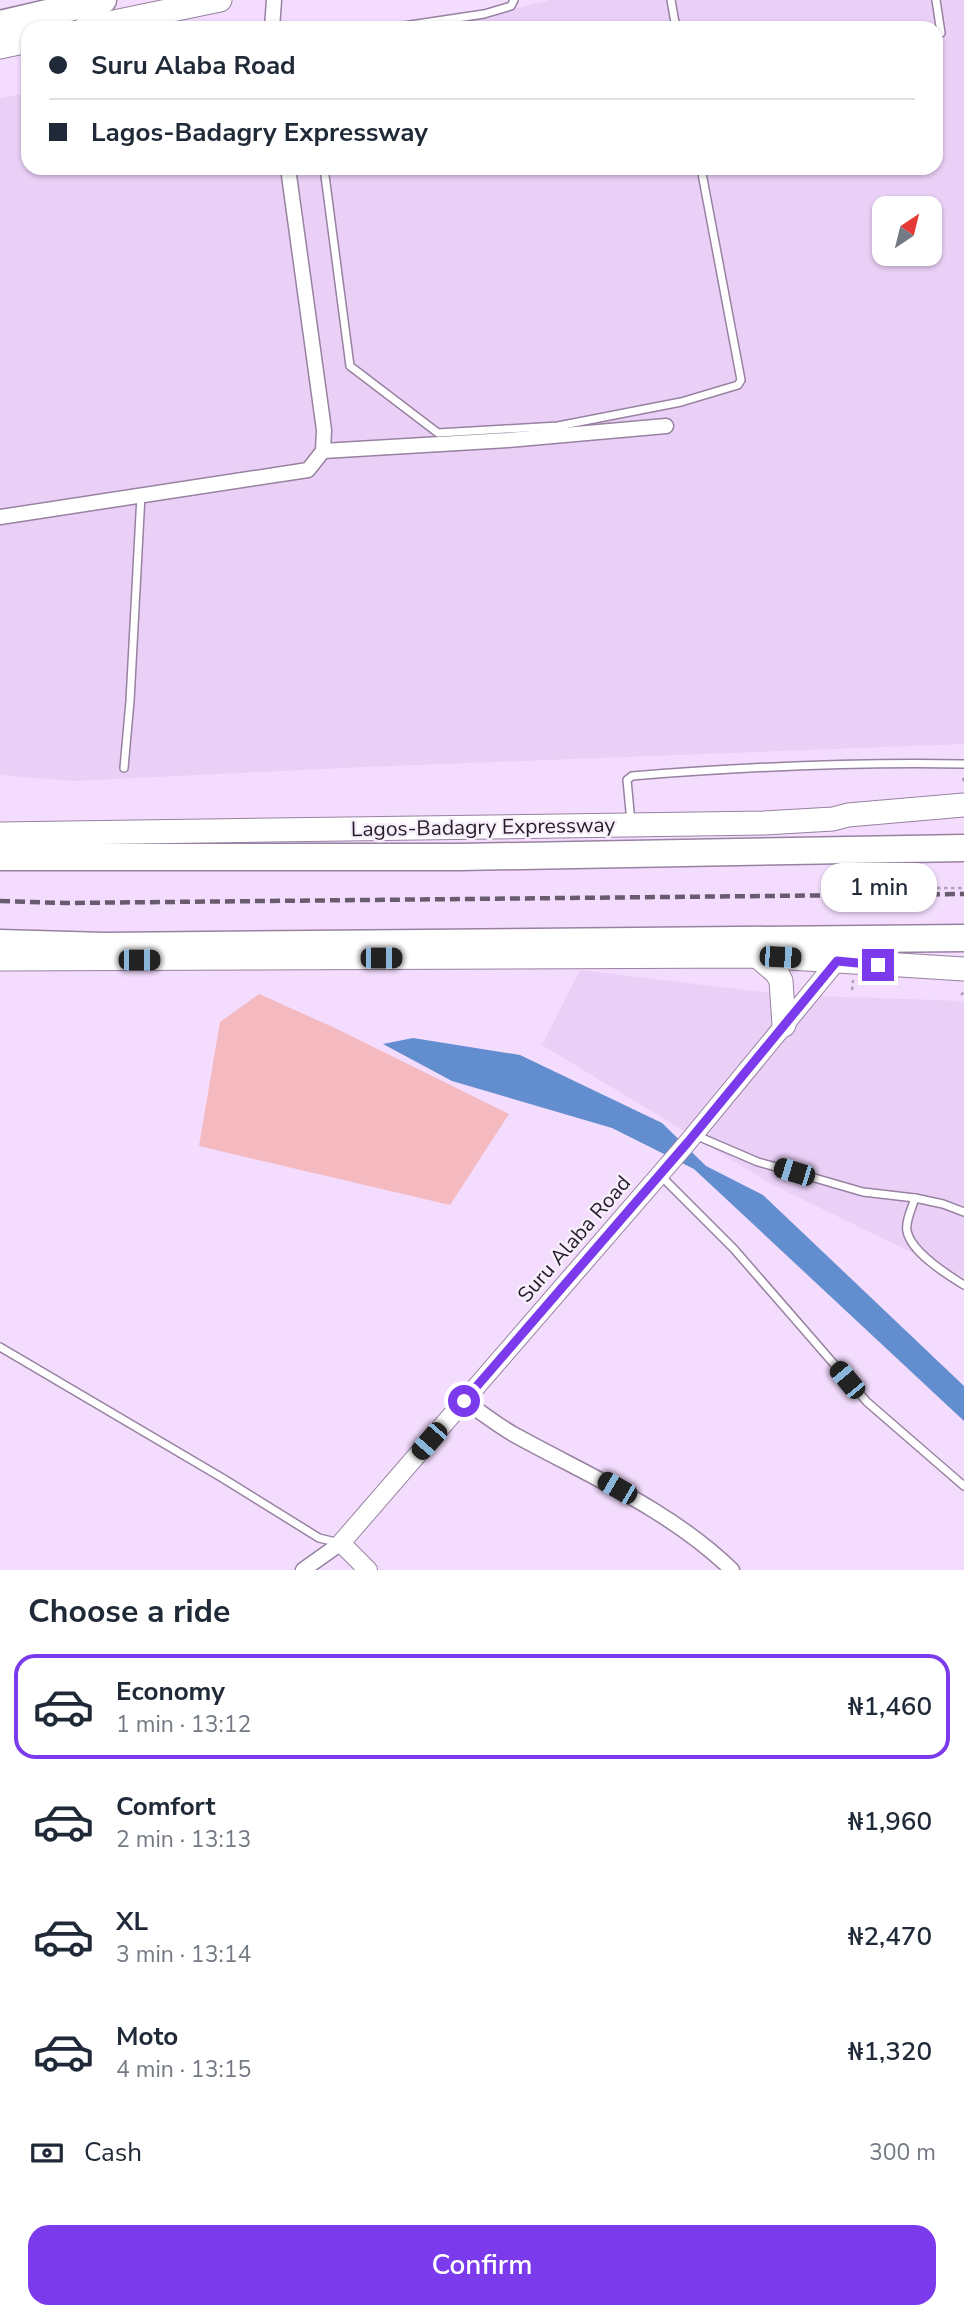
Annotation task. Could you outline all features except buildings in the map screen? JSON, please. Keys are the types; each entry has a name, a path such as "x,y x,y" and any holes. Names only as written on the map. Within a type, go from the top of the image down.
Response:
{"highway":[{"path":"0,23 103,0"},
{"path":"934,848 964,842"},
{"name":"Lagos-Badagry Expressway","path":"0,857 460,857 964,848"},
{"path":"0,943 119,946 964,938"},
{"path":"929,939 964,947"}],"main road":[{"path":"119,21 220,0"},
{"path":"0,47 21,42"},
{"name":"Lagos-Badagry Expressway","path":"0,834 631,825 833,819 848,815 964,805"},
{"path":"0,959 757,956 964,969"},
{"path":"757,956 777,973 781,981 784,1025"}],"street":[{"path":"272,21 274,0"},
{"path":"0,517 308,470 323,451 324,430 289,175"},
{"path":"323,451 521,439 666,426"},
{"name":"Suru Alaba Road","path":"341,1543 691,1138 837,961"},
{"path":"464,1401 511,1433 598,1477 676,1524 732,1570"},
{"path":"303,1570 341,1543 368,1570"}],"lane":[{"path":"437,21 484,14 511,6 514,0"},
{"path":"670,0 674,21"},
{"path":"936,0 940,21"},
{"path":"325,175 350,366 438,433 558,426 681,402 738,385 741,380 703,175"},
{"path":"124,768 141,495"},
{"path":"631,825 627,780 632,776 714,770 849,766 877,762 964,764"},
{"path":"691,1138 758,1162 863,1192 915,1198 964,1212"},
{"path":"664,1169 867,1402 964,1486"},
{"path":"915,1198 906,1228 914,1246 947,1275 964,1285"},
{"path":"0,1347 319,1538 341,1543"}],"path":[{"path":"911,893 895,890 964,888"}],"shaded area":[{"path":"550,0 964,0 964,744 73,781 0,775 0,98 21,94 21,175 943,175 943,21 463,21"},
{"path":"580,970 786,995 964,1001 964,1278 773,1185 542,1045"},
{"path":"259,994 337,1029 509,1114 450,1205 199,1146 220,1022"}],"water":[{"path":"413,1038 520,1055 662,1123 706,1166 763,1195 964,1386 964,1421 694,1169 612,1128 452,1081 383,1044"}],"railway":[{"path":"0,901 65,903 964,894"}],"route":[{"path":"464,1401 688,1142 837,961 878,965"}]}
